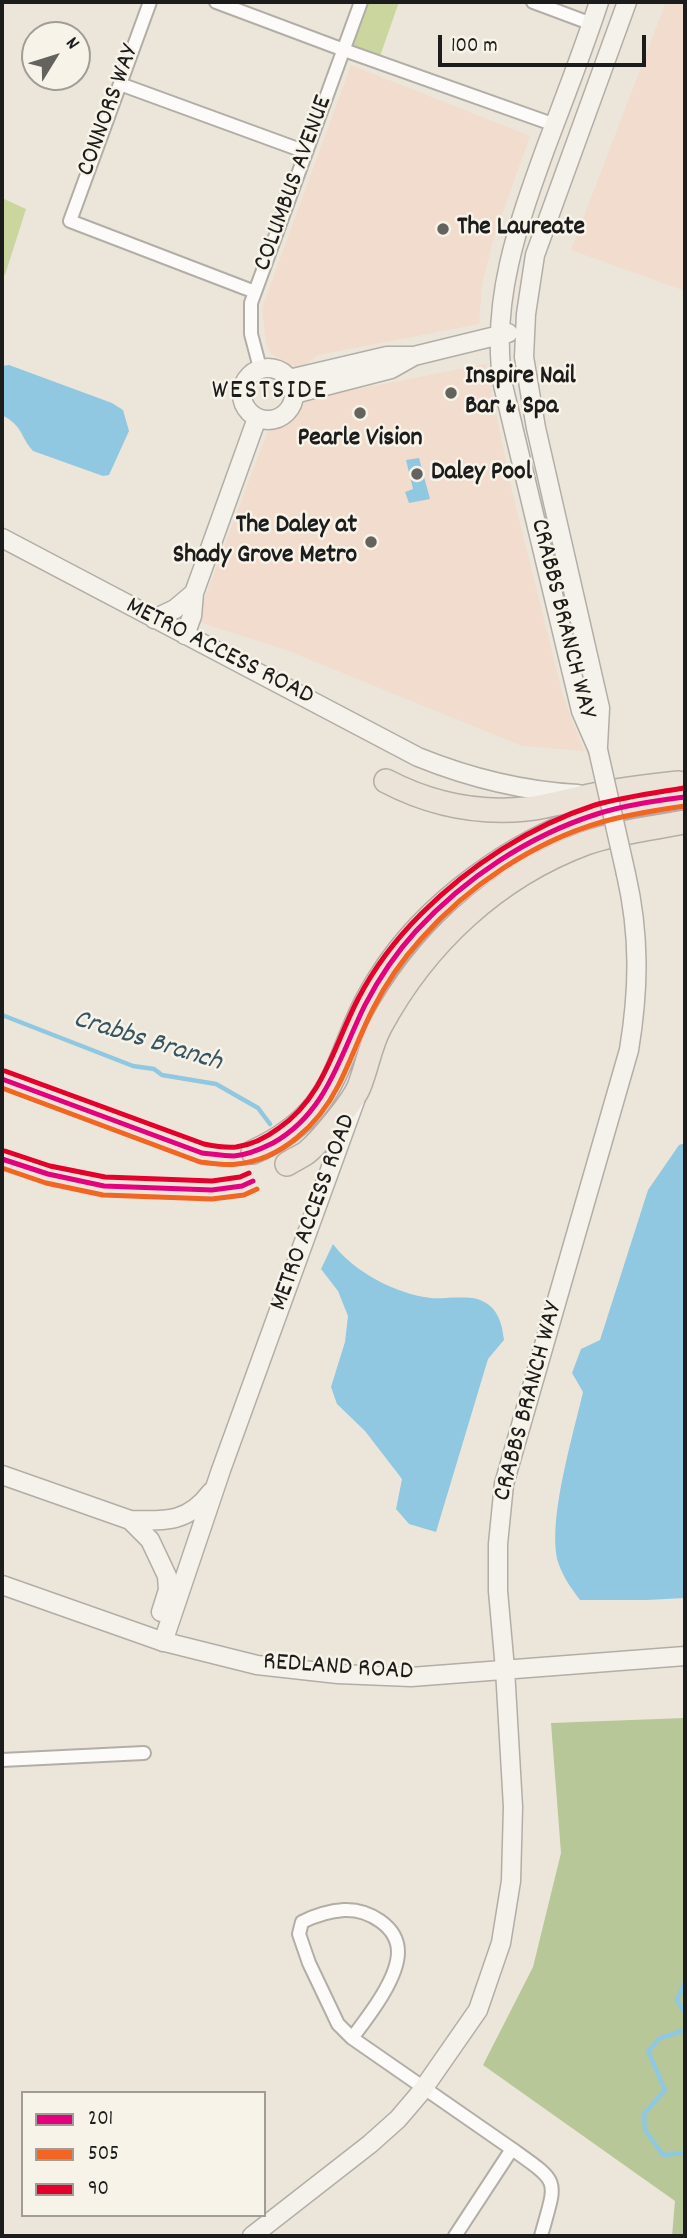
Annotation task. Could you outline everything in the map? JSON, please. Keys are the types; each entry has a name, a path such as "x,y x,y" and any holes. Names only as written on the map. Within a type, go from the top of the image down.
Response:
{"highway":[{"path":"386,781 416,797 466,808 524,810 595,795"},
{"name":"METRO ACCESS ROAD","path":"595,795 685,782"},
{"path":"253,1152 283,1137 313,1112 333,1080 361,1013 380,977 426,920 460,890 530,843 565,826 598,814 685,797"},
{"name":"METRO ACCESS ROAD","path":"358,1088 379,1028 404,988 429,953 474,909 504,886 579,846 685,822"},
{"path":"288,1164 306,1153 323,1135 358,1088"}],"main road":[{"name":"CRABBS BRANCH WAY","path":"253,2236 370,2144 398,2119 423,2089 478,2010 501,1943 512,1881 505,1669 498,1591 498,1544 504,1484 629,1050 635,1012 638,957 635,913 598,750 581,711 503,385 499,335 507,270 524,206 599,2"},
{"name":"CRABBS BRANCH WAY","path":"598,750 600,708 536,428 524,357 525,328 535,255 627,2"},
{"path":"292,386 387,356 414,356 525,328"},
{"path":"260,368 277,369 292,386 290,408 279,418 257,418 246,409 243,402 242,388 248,376 260,368"},
{"path":"185,635 192,616 194,593 257,418"},
{"name":"METRO ACCESS ROAD","path":"2,538 418,757 470,777 528,789 595,795"},
{"path":"154,620 175,609 194,593"},
{"name":"METRO ACCESS ROAD","path":"157,1640 218,1484 350,1120 358,1088"},
{"path":"2,1475 130,1520 168,1520 182,1517 204,1502 218,1484"},
{"path":"130,1520 150,1540 167,1576 167,1590 157,1640"},
{"name":"REDLAND ROAD","path":"2,1585 157,1640 257,1665 338,1674 411,1677 685,1656"}],"street":[{"name":"CONNORS WAY","path":"150,2 70,221 255,292"},
{"path":"216,2 555,125"},
{"name":"COLUMBUS AVENUE","path":"260,368 250,325 255,292 361,2"},
{"path":"533,2 592,24"},
{"path":"120,84 306,152"},
{"path":"2,1760 144,1753"},
{"path":"352,2038 371,2013 395,1968 398,1953 395,1937 386,1925 370,1915 347,1910 319,1914 302,1922 299,1934 309,1963 338,2024 352,2038 423,2089 547,2174 553,2187 541,2236"},
{"path":"456,2236 512,2149"}],"shaded area":[{"path":"666,2 685,2 685,291 571,250"},
{"name":"The Laureate","path":"351,65 530,136 494,237 482,285 479,324 318,355 297,368 271,354 266,344 262,308"},
{"path":"486,364 511,487 563,696 584,751 522,746 286,650 196,621 267,433 290,418 306,399"}],"green space":[{"path":"361,2 399,2 378,62 344,50"},
{"path":"2,198 26,209 5,275 2,273"},
{"path":"685,1718 685,2236 672,2236 675,2201 483,2065 533,1967 561,1853 551,1723"}],"water":[{"path":"9,365 112,403 123,410 129,431 109,475 103,476 33,451 18,427 2,415 2,366"},
{"name":"Daley Pool","path":"419,458 430,499 409,503 405,492 413,489 406,460"},
{"path":"685,1143 685,1598 580,1600 562,1573 556,1545 558,1502 583,1392 572,1373 581,1349 600,1340 648,1190 679,1145"},
{"path":"333,1244 352,1264 390,1287 431,1298 463,1297 480,1300 495,1311 500,1322 504,1340 488,1359 436,1532 409,1524 396,1509 402,1479 365,1431 337,1404 331,1387 345,1342 348,1316 338,1291 321,1269"}],"waterway":[{"name":"Crabbs Branch","path":"2,1015 133,1066 154,1069 162,1075 216,1084 258,1108 270,1124"},
{"name":"Crabbs Branch","path":"685,1982 677,2000 685,2013"},
{"name":"Crabbs Branch","path":"685,2030 660,2038 648,2051 665,2090 644,2114 645,2130 663,2155 685,2153"}],"transit line":[{"name":"90","path":"5,1071 204,1144 232,1147 253,1142 279,1128 307,1101 326,1069 364,987 378,965 412,924 459,880 524,836 571,814 595,805 684,788"},
{"name":"201","path":"2,1079 202,1153 234,1156 259,1149 291,1131 307,1116 330,1082 365,1005 388,966 416,931 455,893 522,847 571,823 618,808 685,797"},
{"name":"505","path":"2,1088 200,1162 232,1165 269,1155 297,1138 320,1114 338,1086 368,1018 389,981 421,939 459,901 503,868 551,841 602,822 685,806"},
{"name":"90","path":"5,1151 50,1166 105,1177 212,1181 249,1173"},
{"name":"201","path":"2,1159 48,1174 104,1186 212,1190 242,1186 253,1181"},
{"name":"505","path":"2,1168 46,1183 103,1195 212,1199 244,1195 257,1189"}],"place":[{"name":"The Laureate","path":"443,229"},
{"name":"Inspire Nail Bar & Spa","path":"451,393"},
{"name":"Pearle Vision","path":"360,413"},
{"name":"Daley Pool","path":"417,474"},
{"name":"The Daley at Shady Grove Metro","path":"371,542"}],"district":[{"name":"WESTSIDE","path":"270,393"}]}
